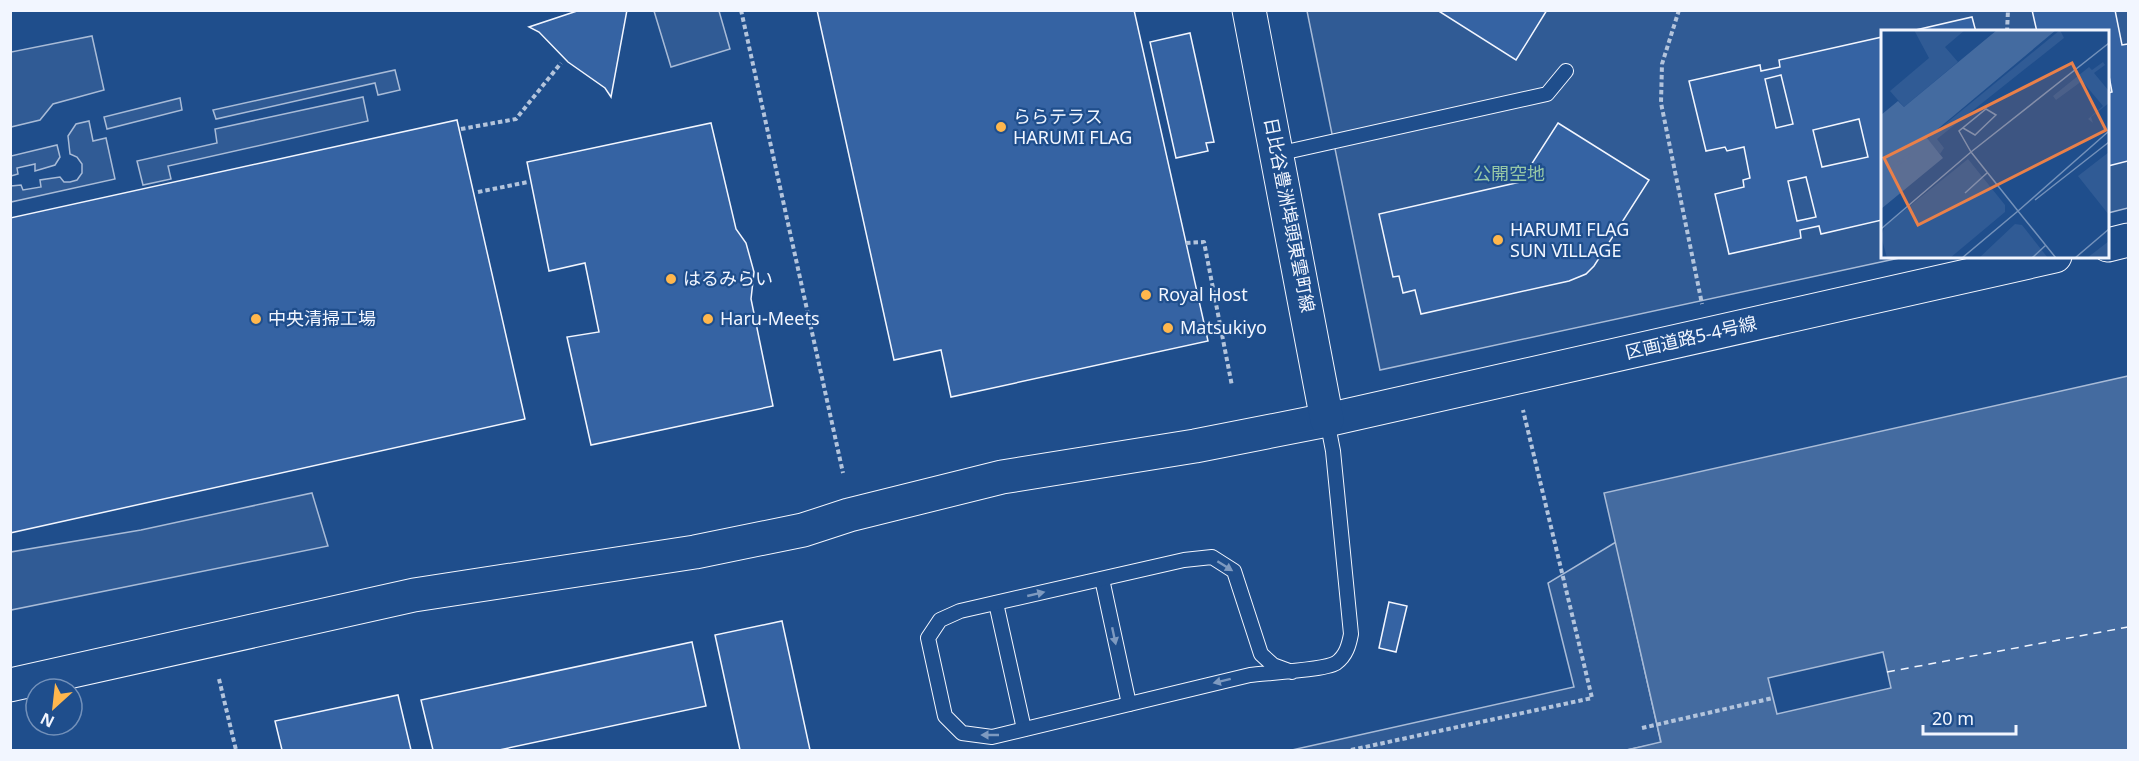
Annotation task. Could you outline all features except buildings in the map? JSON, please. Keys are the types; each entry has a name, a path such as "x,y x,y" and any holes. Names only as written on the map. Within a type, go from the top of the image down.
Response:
{"street":[{"name":"日比谷豊洲埠頭東雲町線","path":"1249,10 1327,420"},
{"path":"2109,245 2128,240"},
{"name":"区画道路5-4号線","path":"10,685 414,595 695,552 803,530 849,515 1002,477 1183,448 1327,420 2046,258"}],"lane":[{"path":"1277,154 1547,94 1566,71"},
{"path":"1292,672 1273,665 1261,654 1234,571 1212,557 1184,560 960,612 940,620 928,638 945,716 962,733 992,737 1250,675 1292,672 1335,664 1348,650 1352,634 1333,451 1327,420"},
{"path":"1102,579 1129,704"},
{"path":"996,603 1024,729"},
{"path":"1250,675 1261,654"}],"path":[{"path":"741,10 843,473"},
{"path":"1679,10 1662,64 1661,103 1708,334"},
{"path":"2007,30 2008,10"},
{"path":"461,129 516,119 561,63"},
{"path":"478,192 528,182"},
{"path":"1186,243 1204,242 1232,386"},
{"path":"1351,750 1592,698 1523,410"},
{"path":"219,679 237,750"},
{"path":"1642,729 1773,698"}],"shaded area":[{"path":"654,11 719,11 730,49 671,67"},
{"name":"公開空地","path":"1307,11 2128,11 2128,208 2109,213 2109,30 1881,30 1881,258 1899,258 1380,370"},
{"path":"92,36 104,90 53,104 40,120 11,127 11,52"},
{"path":"395,70 400,90 378,95 375,83 216,119 213,110"},
{"path":"363,97 368,121 168,166 171,179 143,185 137,161 217,143 215,129"},
{"path":"180,98 182,110 107,129 104,117"},
{"path":"89,121 93,141 106,138 115,179 11,202 11,186 21,185 23,190 41,187 40,180 60,177 64,182 77,180 82,173 82,164 77,157 70,154 68,136 76,124"},
{"path":"57,145 60,157 55,165 35,171 35,164 17,168 18,174 11,176 11,156"},
{"path":"2128,376 2128,750 1627,750 1661,742 1604,493"},
{"path":"312,493 328,546 11,610 11,552 141,530"},
{"path":"1616,542 1661,743 1626,750 1292,750 1574,687 1548,583"}],"pier":[{"path":"1883,652 1891,688 1777,714 1768,678"}],"ferry route":[{"path":"1887,672 2128,627"}],"place":[{"name":"ららテラス HARUMI FLAG","path":"1001,127"},
{"name":"HARUMI FLAG SUN VILLAGE","path":"1498,240"},
{"name":"はるみらい","path":"671,279"},
{"name":"Royal Host","path":"1146,295"},
{"name":"中央清掃工場","path":"256,319"},
{"name":"Haru-Meets","path":"708,319"},
{"name":"Matsukiyo","path":"1168,328"}]}
